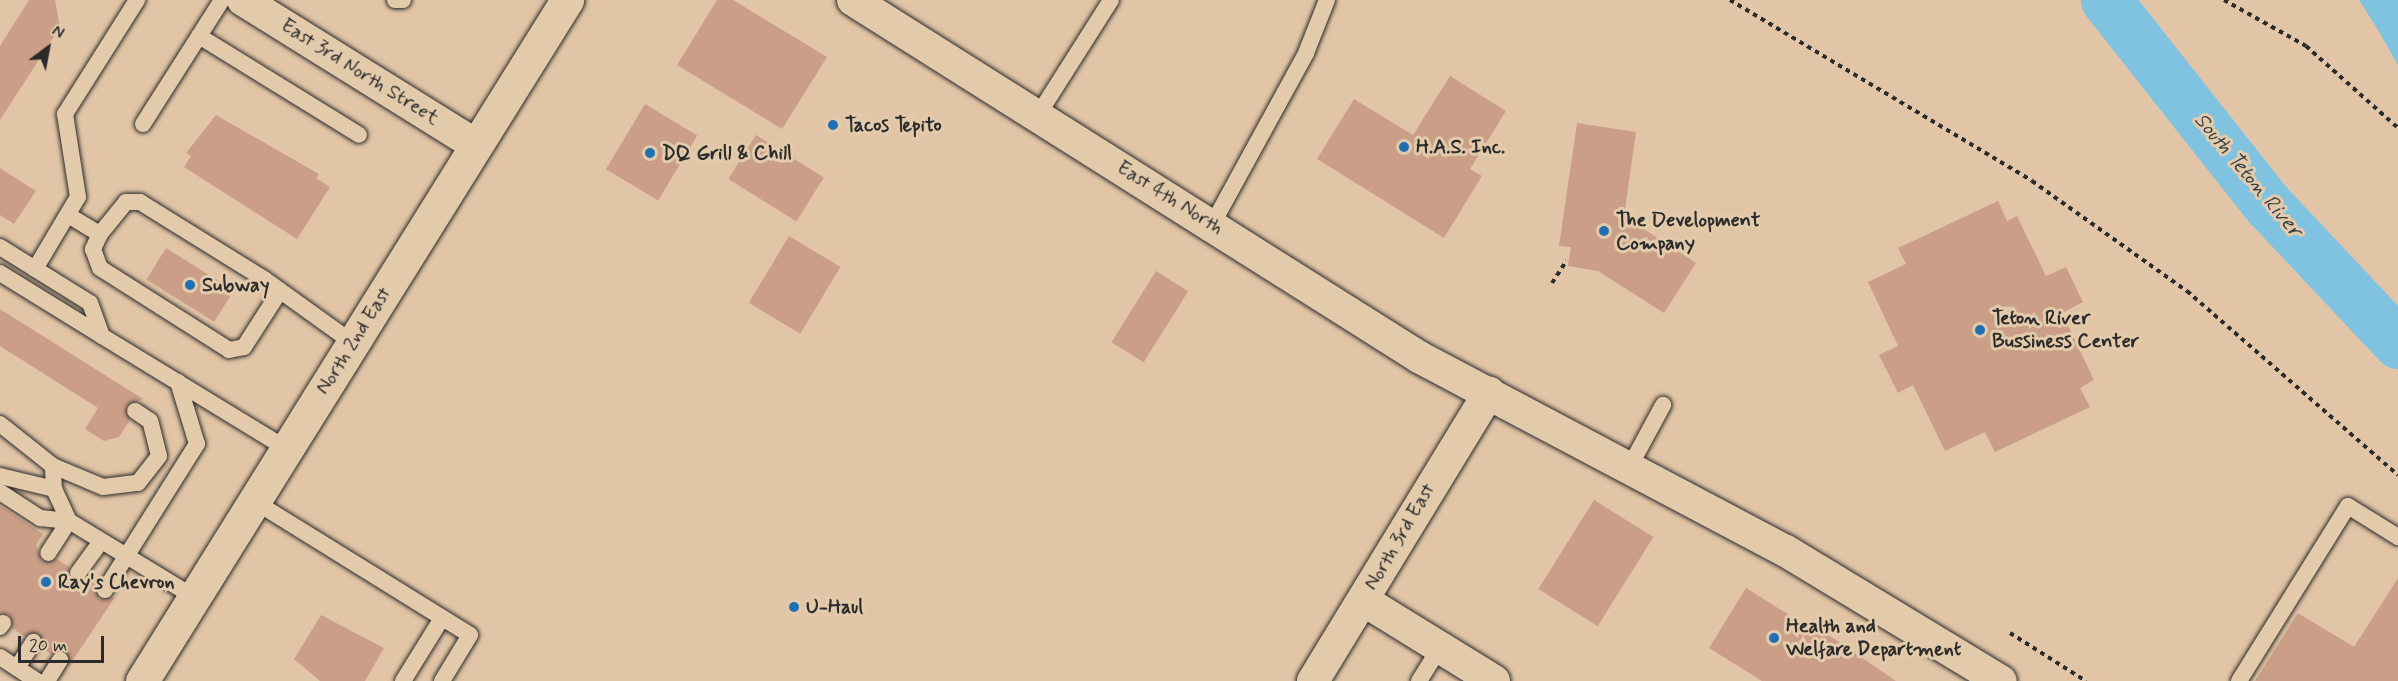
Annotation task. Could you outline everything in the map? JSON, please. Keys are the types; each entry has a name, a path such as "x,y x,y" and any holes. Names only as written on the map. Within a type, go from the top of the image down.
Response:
{"main road":[{"name":"North 2nd East","path":"142,681 567,0"}],"street":[{"name":"East 3rd North Street","path":"243,0 476,145"},
{"name":"East 4th North","path":"853,0 1419,357 1786,551 2001,681"},
{"name":"North 3rd East","path":"1313,681 1489,393"},
{"path":"1363,600 1494,681"}],"lane":[{"path":"35,269 78,197 65,114 137,0"},
{"path":"143,124 222,0"},
{"path":"395,0 403,0"},
{"path":"1038,116 1111,0"},
{"path":"1212,225 1306,53 1327,0"},
{"path":"199,36 359,135"},
{"path":"280,291 244,347 229,350 100,268 93,249 100,234 126,202 140,201 280,291 353,343"},
{"path":"68,215 100,234"},
{"path":"0,247 90,303 102,336"},
{"path":"0,273 287,448"},
{"path":"105,590 128,558 197,444 178,382"},
{"path":"1629,468 1663,405"},
{"path":"0,424 53,466 103,488 138,483 159,456 150,421 135,411"},
{"path":"53,466 54,489 69,520"},
{"path":"0,476 54,489"},
{"path":"0,492 40,518 69,520 194,597"},
{"path":"254,501 470,635 442,681"},
{"path":"2239,681 2348,506 2398,537"},
{"path":"48,553 69,520"},
{"path":"78,573 101,541"},
{"path":"404,681 442,618"},
{"path":"17,668 33,642"},
{"path":"1419,681 1440,648"},
{"path":"0,657 38,681"},
{"path":"46,681 60,660"}],"path":[{"path":"1730,0 2032,181 2100,229 2187,291 2398,475"},
{"path":"2224,0 2307,46 2398,128"},
{"path":"1552,283 1567,260"},
{"path":"2010,633 2086,681"}],"water":[{"path":"2359,0 2398,0 2398,65 2378,30"}],"building":[{"path":"29,0 55,0 60,27 0,120 0,46"},
{"path":"717,0 733,0 827,57 782,129 677,65"},
{"name":"H.A.S. Inc.","path":"1450,76 1506,111 1470,169 1482,176 1444,238 1317,159 1354,99 1413,135"},
{"name":"DQ Grill & Chill","path":"645,104 697,135 658,201 606,169"},
{"path":"216,115 319,174 316,178 330,187 297,239 184,167 191,156 186,153"},
{"name":"The Development Company","path":"1577,123 1636,132 1624,216 1696,263 1664,313 1598,271 1568,266 1571,247 1559,246"},
{"path":"756,135 824,177 796,221 728,179"},
{"path":"0,168 36,191 14,224 0,215"},
{"name":"Teton River Bussiness Center","path":"1998,201 2007,221 2017,216 2046,276 2066,267 2083,302 2062,313 2094,380 2080,388 2090,407 1995,452 1985,432 1945,451 1913,385 1898,393 1879,355 1898,346 1868,282 1906,264 1898,248"},
{"path":"789,236 840,267 800,334 749,303"},
{"name":"Subway","path":"166,248 234,290 214,322 146,279"},
{"path":"1156,271 1188,291 1144,362 1111,342"},
{"path":"0,309 143,399 126,406 130,420 119,437 104,441 85,429 98,408 0,346"},
{"path":"1594,500 1653,537 1598,626 1538,589"},
{"name":"Ray's Chevron","path":"0,506 43,534 36,545 42,561 57,559 69,567 72,582 87,579 96,585 99,599 115,597 69,666 66,651 51,654 42,648 39,633 24,636 12,628 10,615 0,613"},
{"path":"2398,578 2398,681 2255,681 2298,613 2354,647"},
{"name":"Health and Welfare Department","path":"1746,588 1815,631 1817,627 1896,681 1762,681 1709,648"},
{"path":"321,615 384,648 365,681 320,681 294,659"}],"waterway":[{"name":"South Teton River","path":"2106,0 2268,205 2398,343"}],"place":[{"name":"Tacos Tepito","path":"833,125"},
{"name":"H.A.S. Inc.","path":"1404,147"},
{"name":"DQ Grill & Chill","path":"650,153"},
{"name":"The Development Company","path":"1604,231"},
{"name":"Subway","path":"190,285"},
{"name":"Teton River Bussiness Center","path":"1980,330"},
{"name":"Ray's Chevron","path":"46,582"},
{"name":"U-Haul","path":"794,607"},
{"name":"Health and Welfare Department","path":"1774,638"}]}
